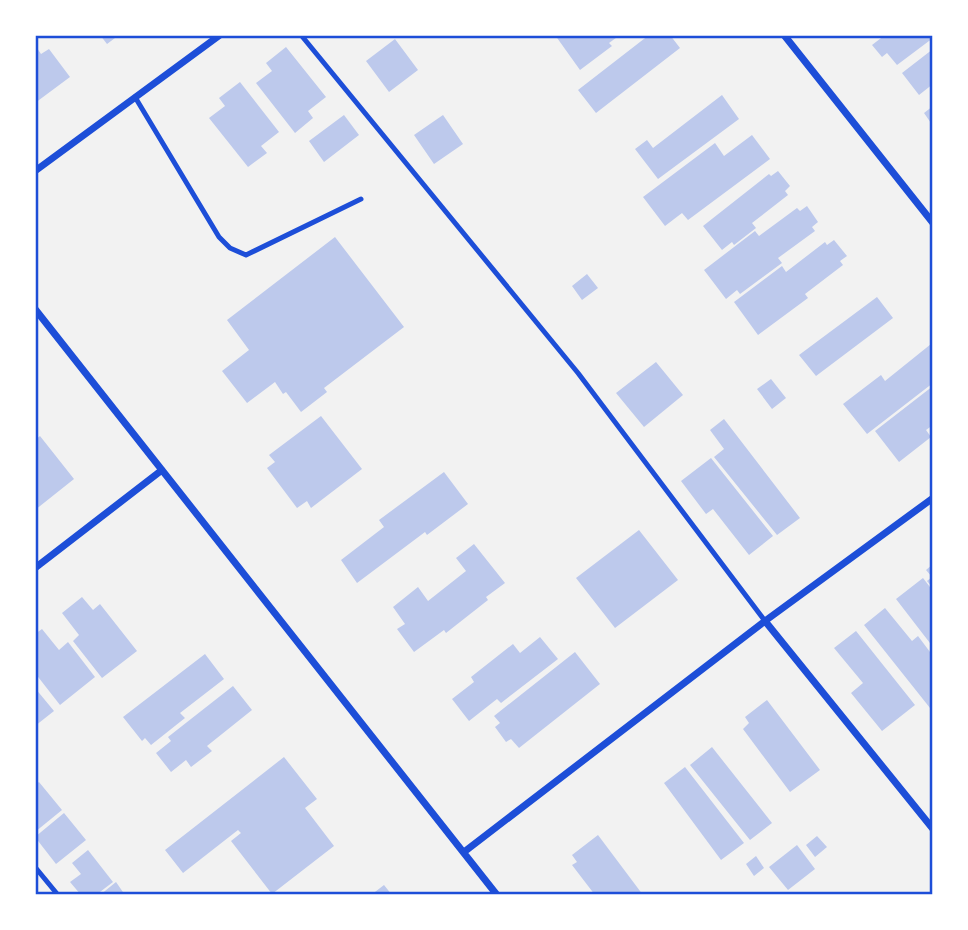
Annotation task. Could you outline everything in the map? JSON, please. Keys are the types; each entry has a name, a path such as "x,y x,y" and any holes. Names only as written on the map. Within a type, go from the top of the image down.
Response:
{"street":[{"path":"35,171 220,35"},
{"path":"784,35 933,223"},
{"path":"35,309 497,895"},
{"path":"35,568 162,470"},
{"path":"464,852 765,621 933,498"},
{"path":"765,621 933,830"}],"lane":[{"path":"301,35 578,373 765,621"},
{"path":"135,97 219,237 230,248 246,255 360,199"},
{"path":"35,867 58,895"}],"building":[{"path":"100,35 119,35 107,44"},
{"path":"555,35 620,35 609,43 612,46 580,70"},
{"path":"649,35 670,35 680,48 596,113 578,90"},
{"path":"885,35 933,35 933,38 897,65 887,53 882,57 872,45"},
{"path":"395,39 418,70 389,92 366,61"},
{"path":"35,45 41,54 49,49 70,77 35,103"},
{"path":"286,47 326,97 308,111 313,118 295,133 256,83 272,71 266,63"},
{"path":"933,49 933,84 919,95 902,73"},
{"path":"240,82 279,132 261,146 267,153 248,167 209,118 225,106 219,98"},
{"path":"722,95 739,119 658,179 635,149 647,140 653,148"},
{"path":"933,106 933,126 924,113"},
{"path":"344,115 359,135 324,162 309,141"},
{"path":"443,115 463,144 434,164 414,135"},
{"path":"752,135 770,159 688,220 682,213 665,226 643,197 715,143 724,156"},
{"path":"778,171 790,186 785,191 788,195 752,223 756,228 734,245 732,242 722,250 703,226 769,174 771,176"},
{"path":"807,206 818,222 812,227 815,231 778,258 782,263 740,294 737,290 726,299 704,270 755,231 759,236 797,208 800,211"},
{"path":"335,237 404,327 324,388 327,392 301,412 275,382 247,403 222,371 249,350 227,320"},
{"path":"834,240 847,256 840,261 843,265 805,294 808,298 758,335 734,302 782,266 786,272 825,242 827,245"},
{"path":"587,274 598,288 582,300 572,286"},
{"path":"877,297 893,318 816,376 799,355"},
{"path":"931,344 933,383 867,434 843,404 881,375 885,381"},
{"path":"656,362 683,395 644,427 616,393"},
{"path":"771,379 786,398 772,409 757,389"},
{"path":"933,386 933,425 926,430 931,437 899,462 875,431"},
{"path":"321,416 362,469 311,508 307,501 297,508 267,468 275,462 269,455"},
{"path":"724,419 800,518 777,535 714,457 724,449 710,430"},
{"path":"40,436 74,479 35,510 35,440"},
{"path":"711,458 773,536 749,555 713,509 706,514 681,481"},
{"path":"444,472 468,504 427,535 425,532 357,583 341,560 384,527 379,520"},
{"path":"639,530 678,580 615,628 576,578"},
{"path":"474,544 505,583 446,633 444,630 414,652 397,629 405,624 393,607 418,587 428,601 466,571 456,558"},
{"path":"933,564 933,588 927,581 932,577 926,570"},
{"path":"923,578 933,591 933,647 896,599"},
{"path":"82,597 93,610 100,604 137,651 102,678 73,641 79,635 62,613"},
{"path":"885,608 912,641 918,636 933,656 933,705 930,708 864,625"},
{"path":"42,629 59,650 68,642 95,677 60,705 35,673 35,634"},
{"path":"856,631 915,705 882,731 851,693 863,683 834,648"},
{"path":"540,637 558,659 501,703 497,699 469,721 452,699 474,682 471,677 513,644 520,653"},
{"path":"575,652 600,684 519,748 511,739 506,742 495,727 500,723 494,716"},
{"path":"205,654 224,679 180,713 185,718 151,745 145,738 142,741 123,717"},
{"path":"233,686 252,710 207,746 212,751 191,767 186,760 171,772 156,753 171,741 168,737"},
{"path":"35,688 54,711 35,726"},
{"path":"767,700 820,770 790,792 743,729 749,723 745,717"},
{"path":"712,747 772,823 750,840 690,765"},
{"path":"284,757 317,799 305,808 334,846 272,894 231,841 241,833 238,830 183,873 165,850"},
{"path":"685,767 744,843 721,860 664,783"},
{"path":"39,782 62,810 35,832 35,785"},
{"path":"64,813 86,840 56,864 35,837"},
{"path":"598,835 643,895 595,895 572,865 577,862 572,855"},
{"path":"817,836 827,847 815,857 806,845"},
{"path":"797,845 815,869 788,890 769,867"},
{"path":"88,850 113,882 96,895 81,895 70,882 81,874 72,863"},
{"path":"756,856 764,868 754,876 746,864"},
{"path":"116,882 125,895 100,895"},
{"path":"384,885 392,895 371,895"}]}
